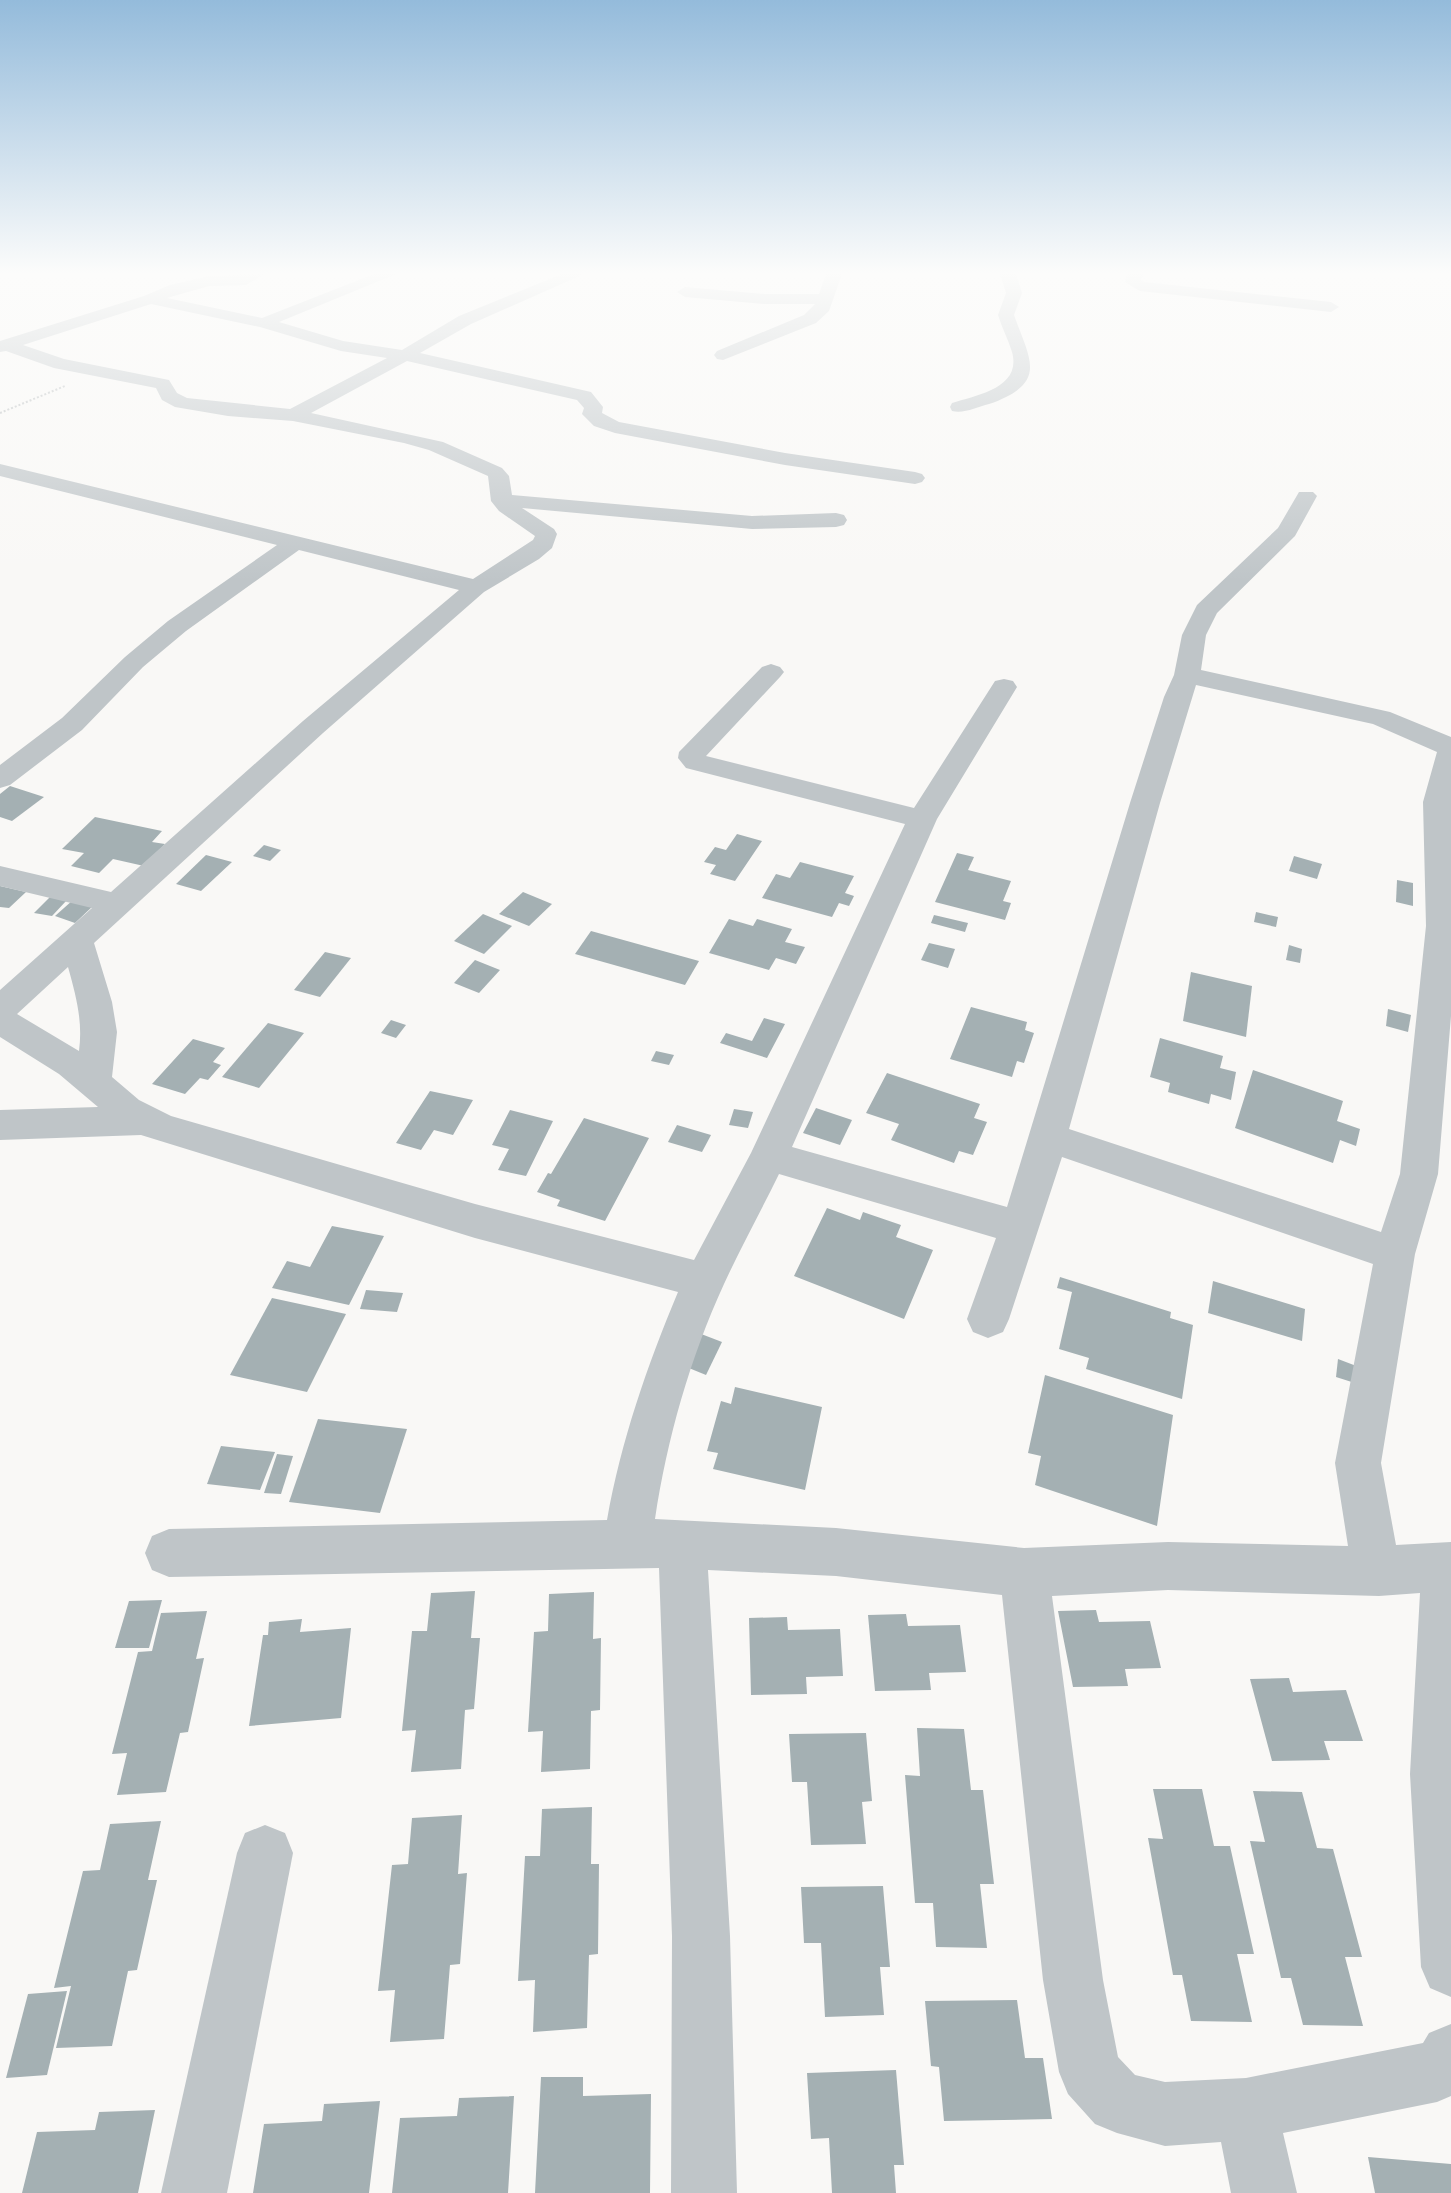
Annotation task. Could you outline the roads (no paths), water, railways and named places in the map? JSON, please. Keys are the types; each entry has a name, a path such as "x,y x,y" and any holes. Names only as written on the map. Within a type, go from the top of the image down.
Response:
{"street":[{"path":"0,1010 313,727 476,587 531,554 544,543 546,534 537,525 508,511 502,501 499,476 457,455 407,438 293,415 182,403 169,396 163,384 122,376"},
{"path":"293,415 368,376"},
{"path":"498,376 584,396 594,407 592,414 601,422 615,427 785,459 915,478"},
{"path":"959,407 1013,386 1020,376"},
{"path":"0,470 476,587"},
{"path":"988,1319 1048,1137 1145,803 1177,698 1187,675 1194,635 1206,610 1287,531 1306,496"},
{"path":"502,501 590,506 743,523 798,524 836,520"},
{"path":"0,779 72,724 134,662 177,626 296,542"},
{"path":"771,672 693,752 692,758 696,762 922,819"},
{"path":"1187,675 1380,718 1407,727 1451,750 1438,802 1442,926 1440,1076 1419,1174 1395,1254 1358,1463 1369,1535 1379,1571"},
{"path":"627,1542 640,1466 676,1348 704,1281 769,1156 922,819 1004,687"},
{"path":"0,876 118,904"},
{"path":"77,941 94,1002 99,1032 93,1084"},
{"path":"0,1020 72,1064 125,1110 146,1120 475,1221 704,1281"},
{"path":"0,1125 146,1120"},
{"path":"1048,1137 1395,1254"},
{"path":"769,1156 1020,1228"},
{"path":"169,1553 627,1542 836,1552 1024,1573 1168,1566 1379,1571 1449,1566 1443,1606 1437,1774 1451,1966"},
{"path":"682,1543 701,1936 704,2193"},
{"path":"1024,1573 1073,1980 1090,2072 1117,2102 1165,2114 1246,2109 1437,2071 1450,2060 1451,2055"},
{"path":"194,2193 265,1853"},
{"path":"1246,2109 1264,2193"}]}
